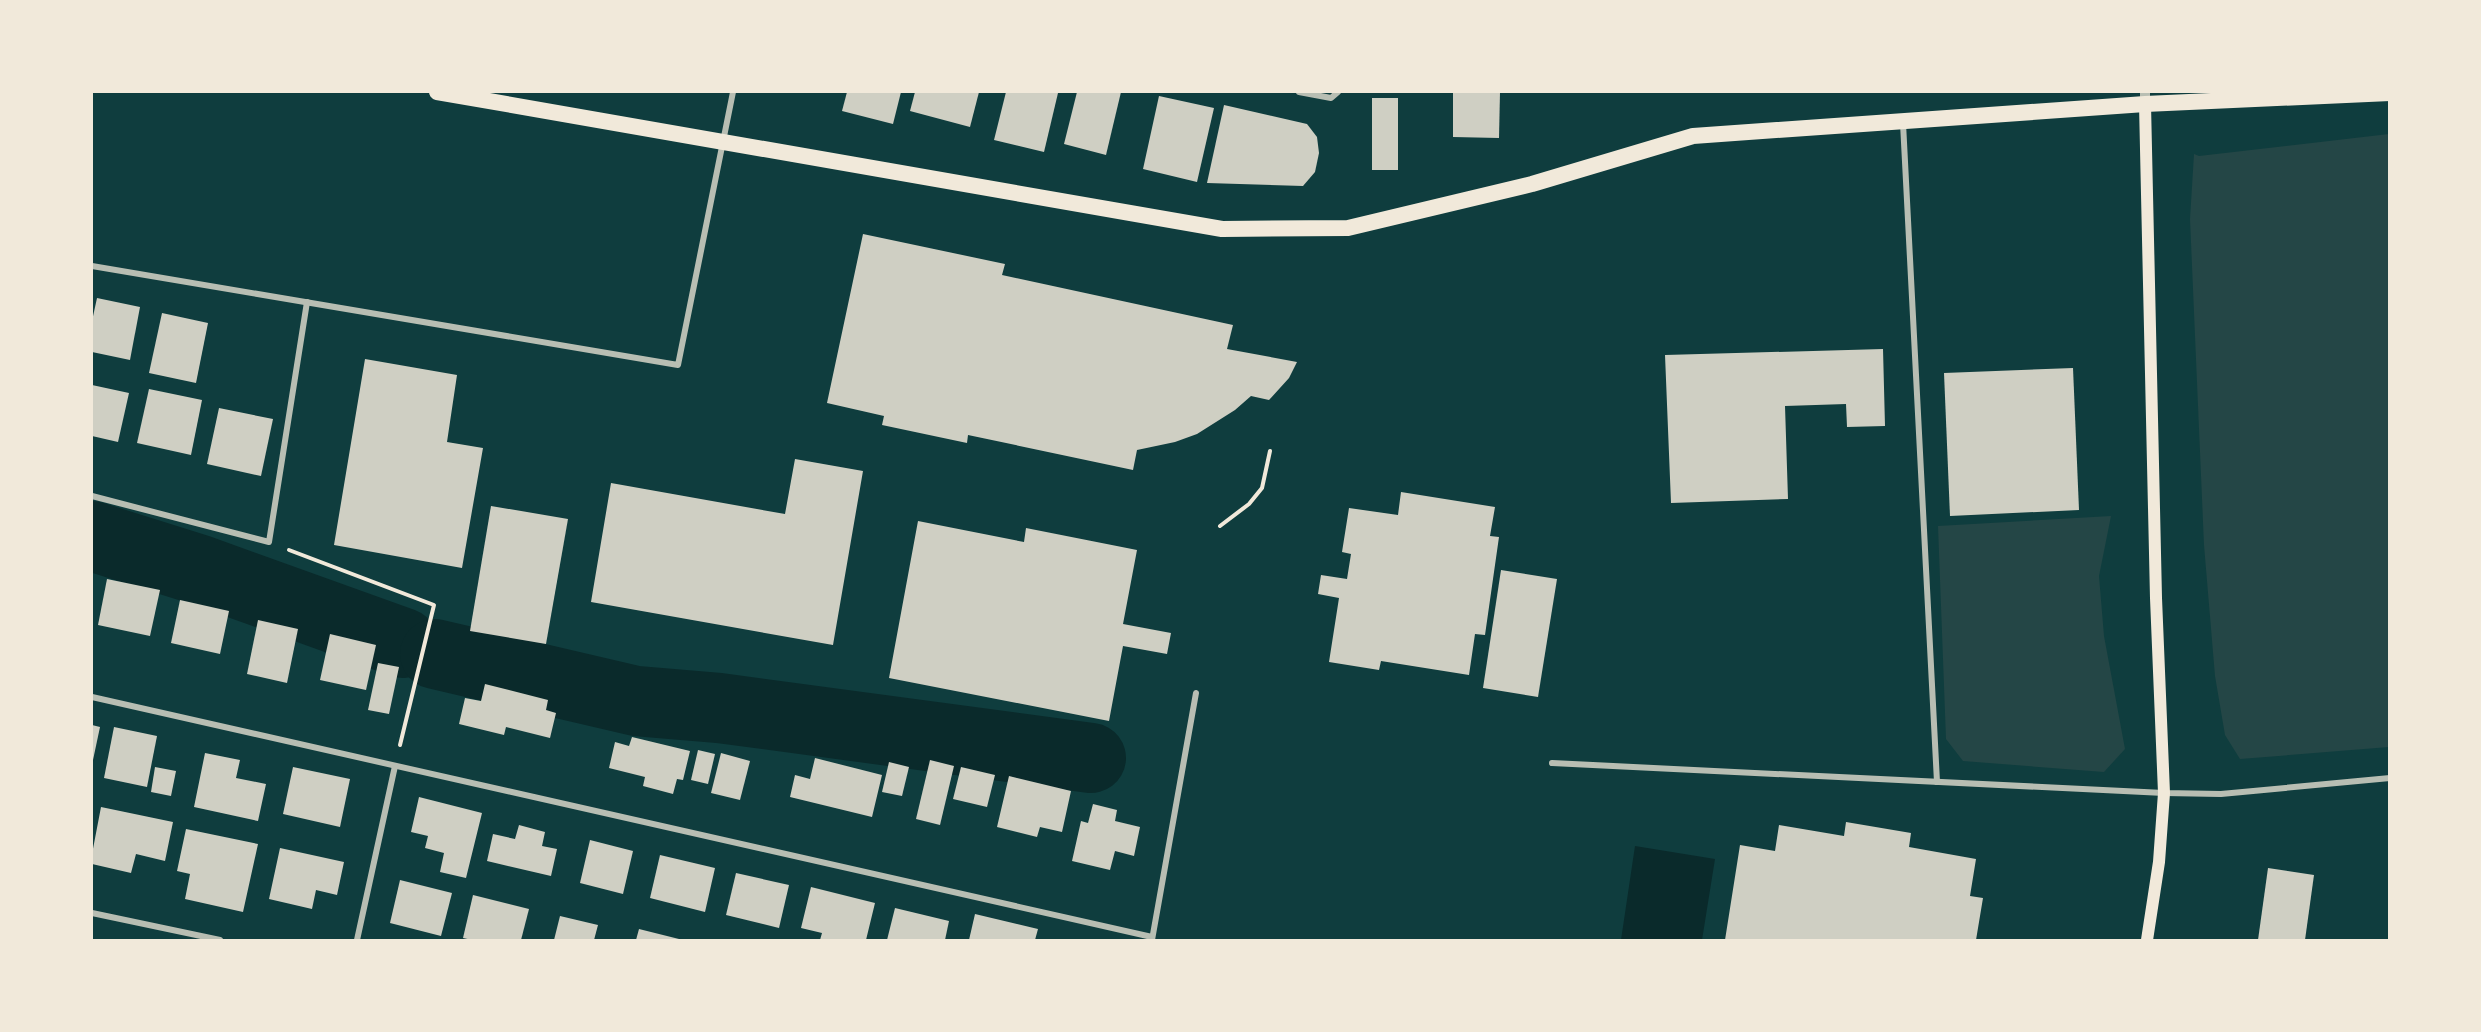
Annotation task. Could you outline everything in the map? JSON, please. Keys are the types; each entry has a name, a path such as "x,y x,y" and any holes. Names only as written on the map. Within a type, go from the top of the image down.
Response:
{"highway":[{"path":"437,92 1222,230 1348,228 1532,184 1693,136 2145,98 2390,93"}],"main road":[{"path":"2145,98 2156,598 2164,793 2159,862 2147,940"}],"street":[{"path":"92,266 678,365 733,92"},
{"path":"1299,92 1331,98 1338,92"},
{"path":"1903,119 1937,782"},
{"path":"92,496 269,542 307,302"},
{"path":"92,697 1152,939 1196,693"},
{"path":"1552,763 2164,793 2222,794 2390,778"},
{"path":"357,940 395,766"},
{"path":"92,913 220,940"}],"path":[{"path":"1220,526 1249,504 1262,488 1270,451"},
{"path":"269,542 434,606 395,766"}],"shaded area":[{"path":"2389,134 2389,747 2240,759 2225,735 2215,676 2204,545 2190,219 2194,154 2199,156"},
{"path":"2111,516 2099,576 2104,636 2125,749 2104,772 1963,761 1946,739 1938,526"},
{"path":"1635,846 1715,859 1702,940 1621,940"}],"building":[{"path":"847,92 901,92 893,124 842,111"},
{"path":"915,92 979,92 970,127 910,111"},
{"path":"1006,92 1058,93 1044,152 994,140"},
{"path":"1077,92 1121,92 1106,155 1064,144"},
{"path":"1453,92 1500,92 1499,138 1453,137"},
{"path":"1159,96 1214,108 1197,182 1143,169"},
{"path":"1372,98 1398,98 1398,170 1372,170"},
{"path":"1224,105 1307,124 1317,137 1319,153 1315,172 1303,186 1207,183"},
{"path":"863,234 1005,264 1002,275 1233,325 1227,349 1297,362 1289,378 1269,400 1251,396 1235,410 1197,434 1175,442 1137,450 1133,470 968,435 967,443 882,425 884,416 827,403"},
{"path":"97,298 140,307 130,360 92,352 92,321"},
{"path":"162,313 208,323 196,383 149,373"},
{"path":"1883,349 1885,426 1847,427 1846,404 1785,406 1788,499 1671,503 1665,355"},
{"path":"365,359 457,375 447,442 483,448 462,568 334,545"},
{"path":"2073,368 2079,510 1950,516 1944,373"},
{"path":"92,385 129,393 118,442 92,436"},
{"path":"149,389 202,400 191,455 137,443"},
{"path":"219,408 273,419 261,476 207,464"},
{"path":"795,459 863,471 833,645 591,602 611,483 785,514"},
{"path":"1401,492 1495,507 1490,536 1499,537 1485,635 1475,634 1469,675 1381,661 1379,670 1329,662 1339,598 1318,594 1321,575 1347,579 1351,554 1342,552 1349,508 1398,515"},
{"path":"491,506 568,519 546,644 470,631"},
{"path":"918,521 1024,542 1026,528 1137,550 1123,624 1171,633 1167,654 1123,646 1109,721 889,678"},
{"path":"1501,570 1557,579 1538,697 1483,688"},
{"path":"107,579 160,590 150,636 98,625"},
{"path":"180,600 229,611 220,654 171,643"},
{"path":"258,620 298,629 287,683 247,674"},
{"path":"330,634 376,645 366,690 320,680"},
{"path":"378,663 399,667 389,714 368,710"},
{"path":"485,684 548,700 546,710 556,713 550,738 506,727 504,735 459,724 465,698 481,701"},
{"path":"92,725 100,727 93,760 92,760"},
{"path":"114,727 157,736 147,787 104,778"},
{"path":"632,737 690,751 683,780 677,779 673,794 643,786 645,777 609,768 615,742 629,746"},
{"path":"698,750 715,754 708,784 691,780"},
{"path":"205,753 240,760 236,778 266,784 258,821 194,807"},
{"path":"721,753 750,761 740,800 711,793"},
{"path":"815,758 882,775 872,817 790,797 795,775 810,779"},
{"path":"930,760 954,766 940,825 916,819"},
{"path":"889,762 909,767 902,796 882,792"},
{"path":"155,767 176,771 171,796 151,792"},
{"path":"293,767 350,779 340,827 283,814"},
{"path":"961,767 995,775 987,807 953,799"},
{"path":"1009,776 1071,791 1062,832 1040,827 1037,837 997,827"},
{"path":"419,797 482,813 466,878 440,872 444,853 425,848 428,836 411,832"},
{"path":"1093,804 1117,810 1115,821 1140,827 1134,856 1115,851 1110,870 1072,861 1081,821 1088,823"},
{"path":"101,807 173,822 165,861 136,854 131,873 92,864"},
{"path":"1846,822 1911,833 1909,847 1976,859 1970,896 1983,898 1976,940 1725,940 1740,845 1775,851 1779,825 1844,836"},
{"path":"519,825 545,832 542,846 557,849 551,876 487,861 493,834 515,839"},
{"path":"186,829 258,844 243,912 185,899 190,874 177,871"},
{"path":"590,840 633,851 623,894 580,883"},
{"path":"280,848 344,862 337,895 316,890 312,909 269,899"},
{"path":"660,855 715,868 705,912 650,898"},
{"path":"2268,868 2314,875 2305,940 2258,940"},
{"path":"736,873 789,885 779,928 726,915"},
{"path":"400,880 452,893 441,936 390,923"},
{"path":"811,887 875,903 866,940 820,940 822,933 801,928"},
{"path":"473,895 529,909 521,940 463,938"},
{"path":"895,908 949,921 945,940 887,940"},
{"path":"975,914 1038,929 1035,940 969,940"},
{"path":"560,916 598,925 594,940 554,940"},
{"path":"639,929 683,940 636,940"}],"waterway":[{"path":"92,536 200,570 403,643"},
{"path":"435,654 636,701 719,708 1091,758"}]}
